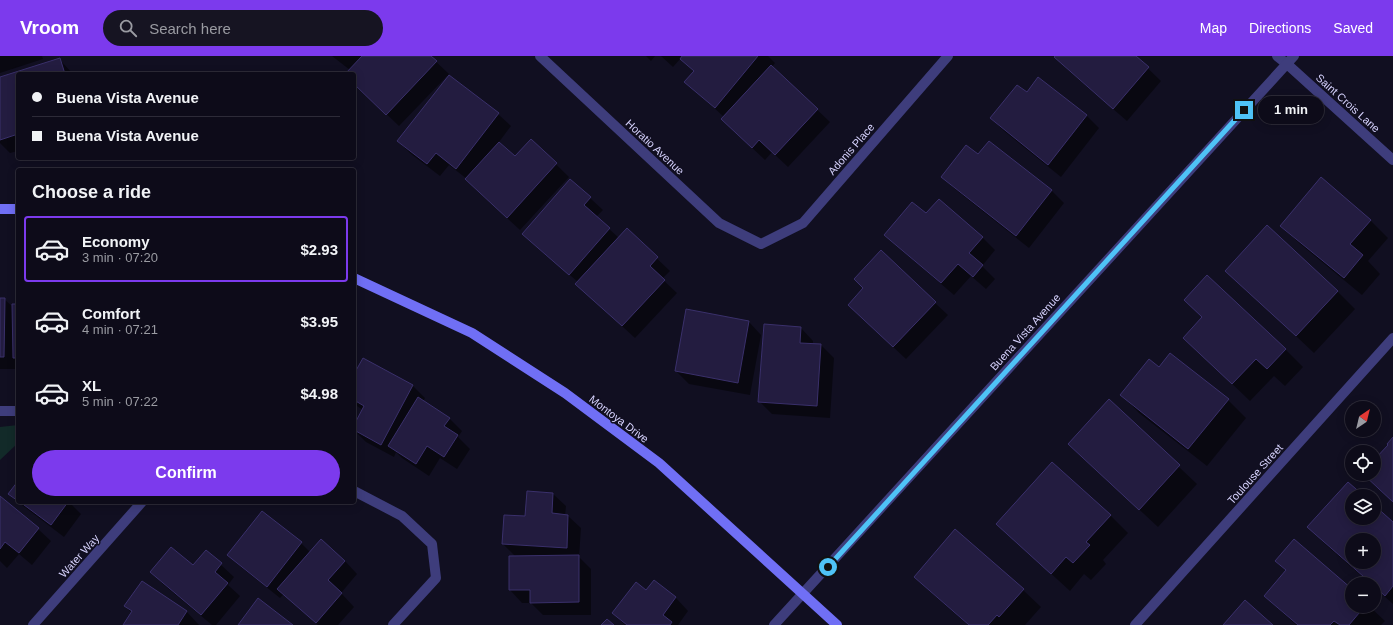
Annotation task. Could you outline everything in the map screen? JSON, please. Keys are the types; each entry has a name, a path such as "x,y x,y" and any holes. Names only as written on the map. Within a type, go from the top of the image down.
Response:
{"street":[{"name":"Horatio Avenue","path":"540,56 720,223 761,244"},
{"name":"Adonis Place","path":"761,244 803,223 948,56"},
{"name":"Saint Crois Lane","path":"1277,56 1393,160"},
{"name":"Buena Vista Avenue","path":"774,625 1294,56"},
{"path":"0,209 16,209"},
{"name":"Montoya Drive","path":"356,279 472,333 565,393 659,463 837,625"},
{"name":"Toulouse Street","path":"1135,625 1393,338"},
{"path":"0,411 16,411"},
{"path":"356,492 402,516 432,544 436,578 393,625"},
{"name":"Water Way","path":"33,625 140,504"}],"green space":[{"path":"16,425 16,445 0,460 0,427"}],"building":[{"path":"362,56 431,56 437,61 386,115 356,86 356,72 347,72"},
{"path":"682,56 758,56 715,108 684,82 694,71 680,59"},
{"path":"1136,56 1149,67 1113,109 1054,57"},
{"path":"60,58 64,72 16,72 16,135 0,140 0,77"},
{"path":"771,65 818,109 775,155 759,140 752,148 721,119"},
{"path":"449,75 499,113 456,169 436,153 427,164 397,141"},
{"path":"1038,77 1087,115 1048,165 990,118 1017,85 1027,92"},
{"path":"531,139 557,163 507,218 465,179 499,142 515,156"},
{"path":"989,141 1052,190 1016,236 941,177 966,145 978,154"},
{"path":"1321,177 1371,220 1350,244 1363,255 1344,278 1280,226"},
{"path":"570,179 591,197 584,205 610,228 569,275 522,234"},
{"path":"939,199 983,237 969,253 983,265 973,277 958,264 941,283 884,235 912,202 926,213"},
{"path":"1267,225 1338,291 1296,336 1225,271"},
{"path":"627,228 658,257 650,266 665,280 622,326 575,284"},
{"path":"881,250 936,302 893,347 848,305 863,288 854,279"},
{"path":"1207,275 1286,349 1267,369 1256,359 1232,384 1183,338 1202,317 1184,300"},
{"path":"0,298 5,298 4,357 0,357"},
{"path":"12,304 16,304 16,358 13,358"},
{"path":"686,309 749,321 738,383 675,371"},
{"path":"764,324 801,327 800,343 821,344 817,406 758,402"},
{"path":"1170,353 1229,399 1188,449 1120,395 1149,359 1159,367"},
{"path":"363,358 413,385 381,445 356,431 356,421 364,406 356,401 356,370"},
{"path":"418,397 450,418 444,426 458,435 444,457 427,446 416,464 388,446"},
{"path":"1109,399 1180,465 1139,510 1068,444"},
{"path":"1393,437 1393,502 1381,491 1381,489 1370,481 1381,481 1381,452 1388,445 1387,444"},
{"path":"1052,462 1111,515 1086,542 1090,545 1073,563 1066,557 1051,574 996,524"},
{"path":"1348,482 1356,489 1345,489 1345,525 1381,525 1381,511 1393,522 1393,586 1385,596 1381,592 1381,577 1364,577 1355,569 1381,569 1381,533 1345,533 1345,560 1307,527"},
{"path":"16,484 16,500 8,494"},
{"path":"527,491 553,493 552,513 568,515 567,548 502,544 504,515 525,516"},
{"path":"0,496 39,528 19,553 5,542 0,549"},
{"path":"23,504 67,504 51,525"},
{"path":"262,511 302,542 267,587 227,555"},
{"path":"955,529 1024,589 999,617 997,615 988,625 969,625 914,577"},
{"path":"321,539 345,561 328,580 342,593 316,623 277,589"},
{"path":"1294,539 1345,583 1345,613 1359,613 1349,625 1340,625 1334,621 1330,625 1298,625 1264,596 1286,570 1275,561"},
{"path":"171,547 193,565 206,550 222,563 215,572 228,583 201,615 150,572"},
{"path":"579,555 579,602 530,603 530,590 509,590 509,556"},
{"path":"654,580 676,597 663,615 672,622 670,625 627,625 612,613 636,582 646,590"},
{"path":"142,581 187,611 178,625 123,625 132,611 124,606"},
{"path":"258,598 293,625 238,625"},
{"path":"1245,600 1273,625 1223,625"},
{"path":"607,619 614,625 601,625"}],"route":[{"path":"828,567 1244,110"}]}
